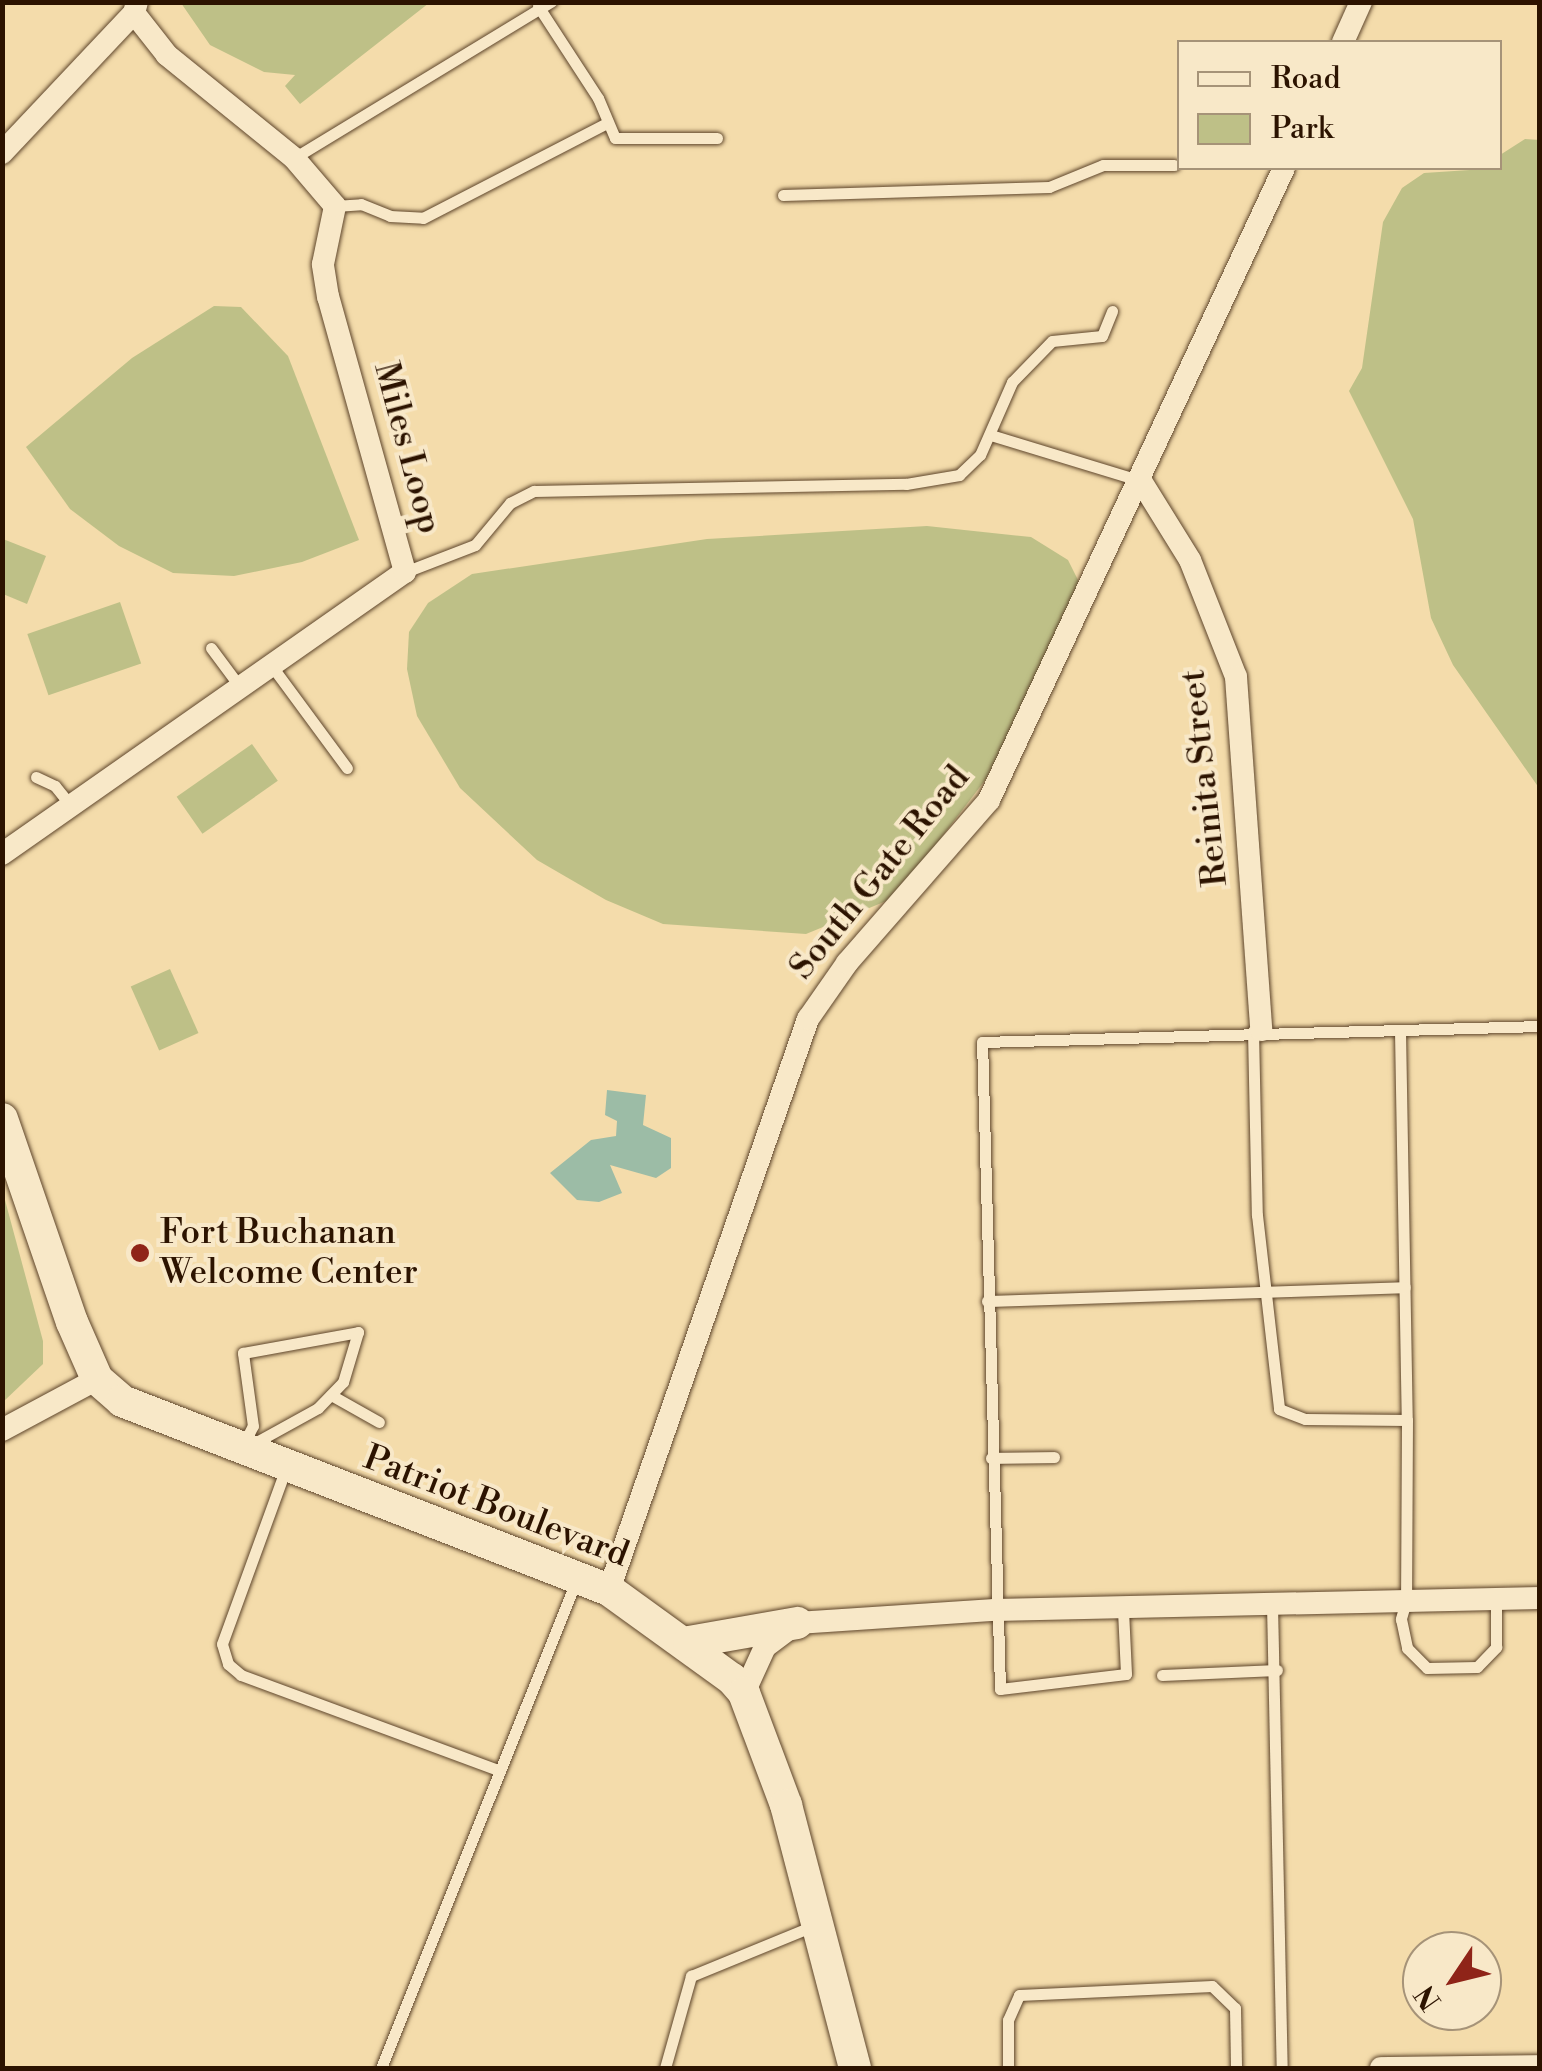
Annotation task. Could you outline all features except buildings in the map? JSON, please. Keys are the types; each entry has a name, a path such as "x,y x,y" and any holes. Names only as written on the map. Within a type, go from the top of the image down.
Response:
{"street":[{"path":"1344,40 1361,2"},
{"path":"2,153 135,8 167,55 294,158 335,206"},
{"name":"South Gate Road","path":"609,1590 808,1019 847,963 989,800 1283,170"},
{"name":"Miles Loop","path":"2,854 404,572 328,297 323,264 335,206"},
{"name":"Reinita Street","path":"1141,481 1190,560 1236,678 1257,1031"},
{"path":"2,1119 97,1379 2,1430"},
{"name":"Patriot Boulevard","path":"97,1379 152,1416 609,1590 686,1640 744,1693 786,1806 854,2068"},
{"path":"686,1640 797,1622 995,1610 1540,1598"},
{"path":"744,1693 765,1647 797,1622"},
{"path":"1381,2068 1540,2066"}],"lane":[{"path":"294,158 542,5 598,98 605,124 615,138 718,138"},
{"path":"335,206 361,204 390,216 422,218 605,124"},
{"path":"783,195 1049,187 1103,165 1174,165"},
{"path":"404,572 475,545 510,503 534,492 936,481 959,475 991,435 1012,382 1052,341 1102,336 1112,312"},
{"path":"991,435 1141,481"},
{"path":"211,648 240,687"},
{"path":"270,666 346,768"},
{"path":"36,777 55,786 70,806"},
{"path":"1123,1610 1126,1674 1000,1689 982,1042 1257,1031 1540,1026"},
{"path":"1257,1031 1257,1215 1271,1294 1279,1409 1305,1419 1407,1420"},
{"path":"1400,1031 1407,1420 1406,1601 1400,1619 1407,1648 1427,1668 1452,1672 1477,1667 1496,1647 1496,1600"},
{"path":"987,1300 1406,1287"},
{"path":"358,1332 343,1382 330,1395 240,1451 253,1426 243,1354 358,1332"},
{"path":"330,1395 379,1422"},
{"path":"991,1458 1054,1457"},
{"path":"286,1468 222,1644 228,1664 241,1675 500,1770"},
{"path":"381,2068 578,1577"},
{"path":"1272,1604 1277,1670 1282,2068"},
{"path":"1162,1675 1277,1670"},
{"path":"666,2068 691,1976 817,1924"},
{"path":"1008,2068 1008,2020 1019,1995 1212,1986 1235,2008 1236,2068"}],"green space":[{"path":"181,3 429,3 300,104 285,86 295,75 264,72 210,45"},
{"path":"1525,139 1540,140 1539,788 1453,665 1431,618 1413,519 1349,391 1362,368 1383,222 1402,188 1424,173 1502,170 1502,154"},
{"path":"214,306 241,307 288,356 359,540 302,562 234,576 173,573 119,546 70,509 26,447 132,358"},
{"path":"927,526 1031,537 1068,560 1082,588 986,779 896,897 806,934 663,924 606,900 537,860 460,788 417,716 407,669 409,632 428,603 472,574 707,539"},
{"path":"3,539 46,556 27,604 3,594"},
{"path":"120,602 141,663 49,695 27,634"},
{"path":"252,744 278,781 202,834 177,797"},
{"path":"170,969 198,1033 159,1050 131,986"},
{"path":"2,1189 43,1341 43,1364 3,1402"}],"shaded area":[{"path":"607,1090 646,1095 643,1125 671,1138 671,1168 656,1178 610,1165 622,1193 599,1202 577,1200 550,1173 591,1140 616,1136 617,1121 605,1115"}],"place":[{"name":"Fort Buchanan Welcome Center","path":"140,1253"}]}
